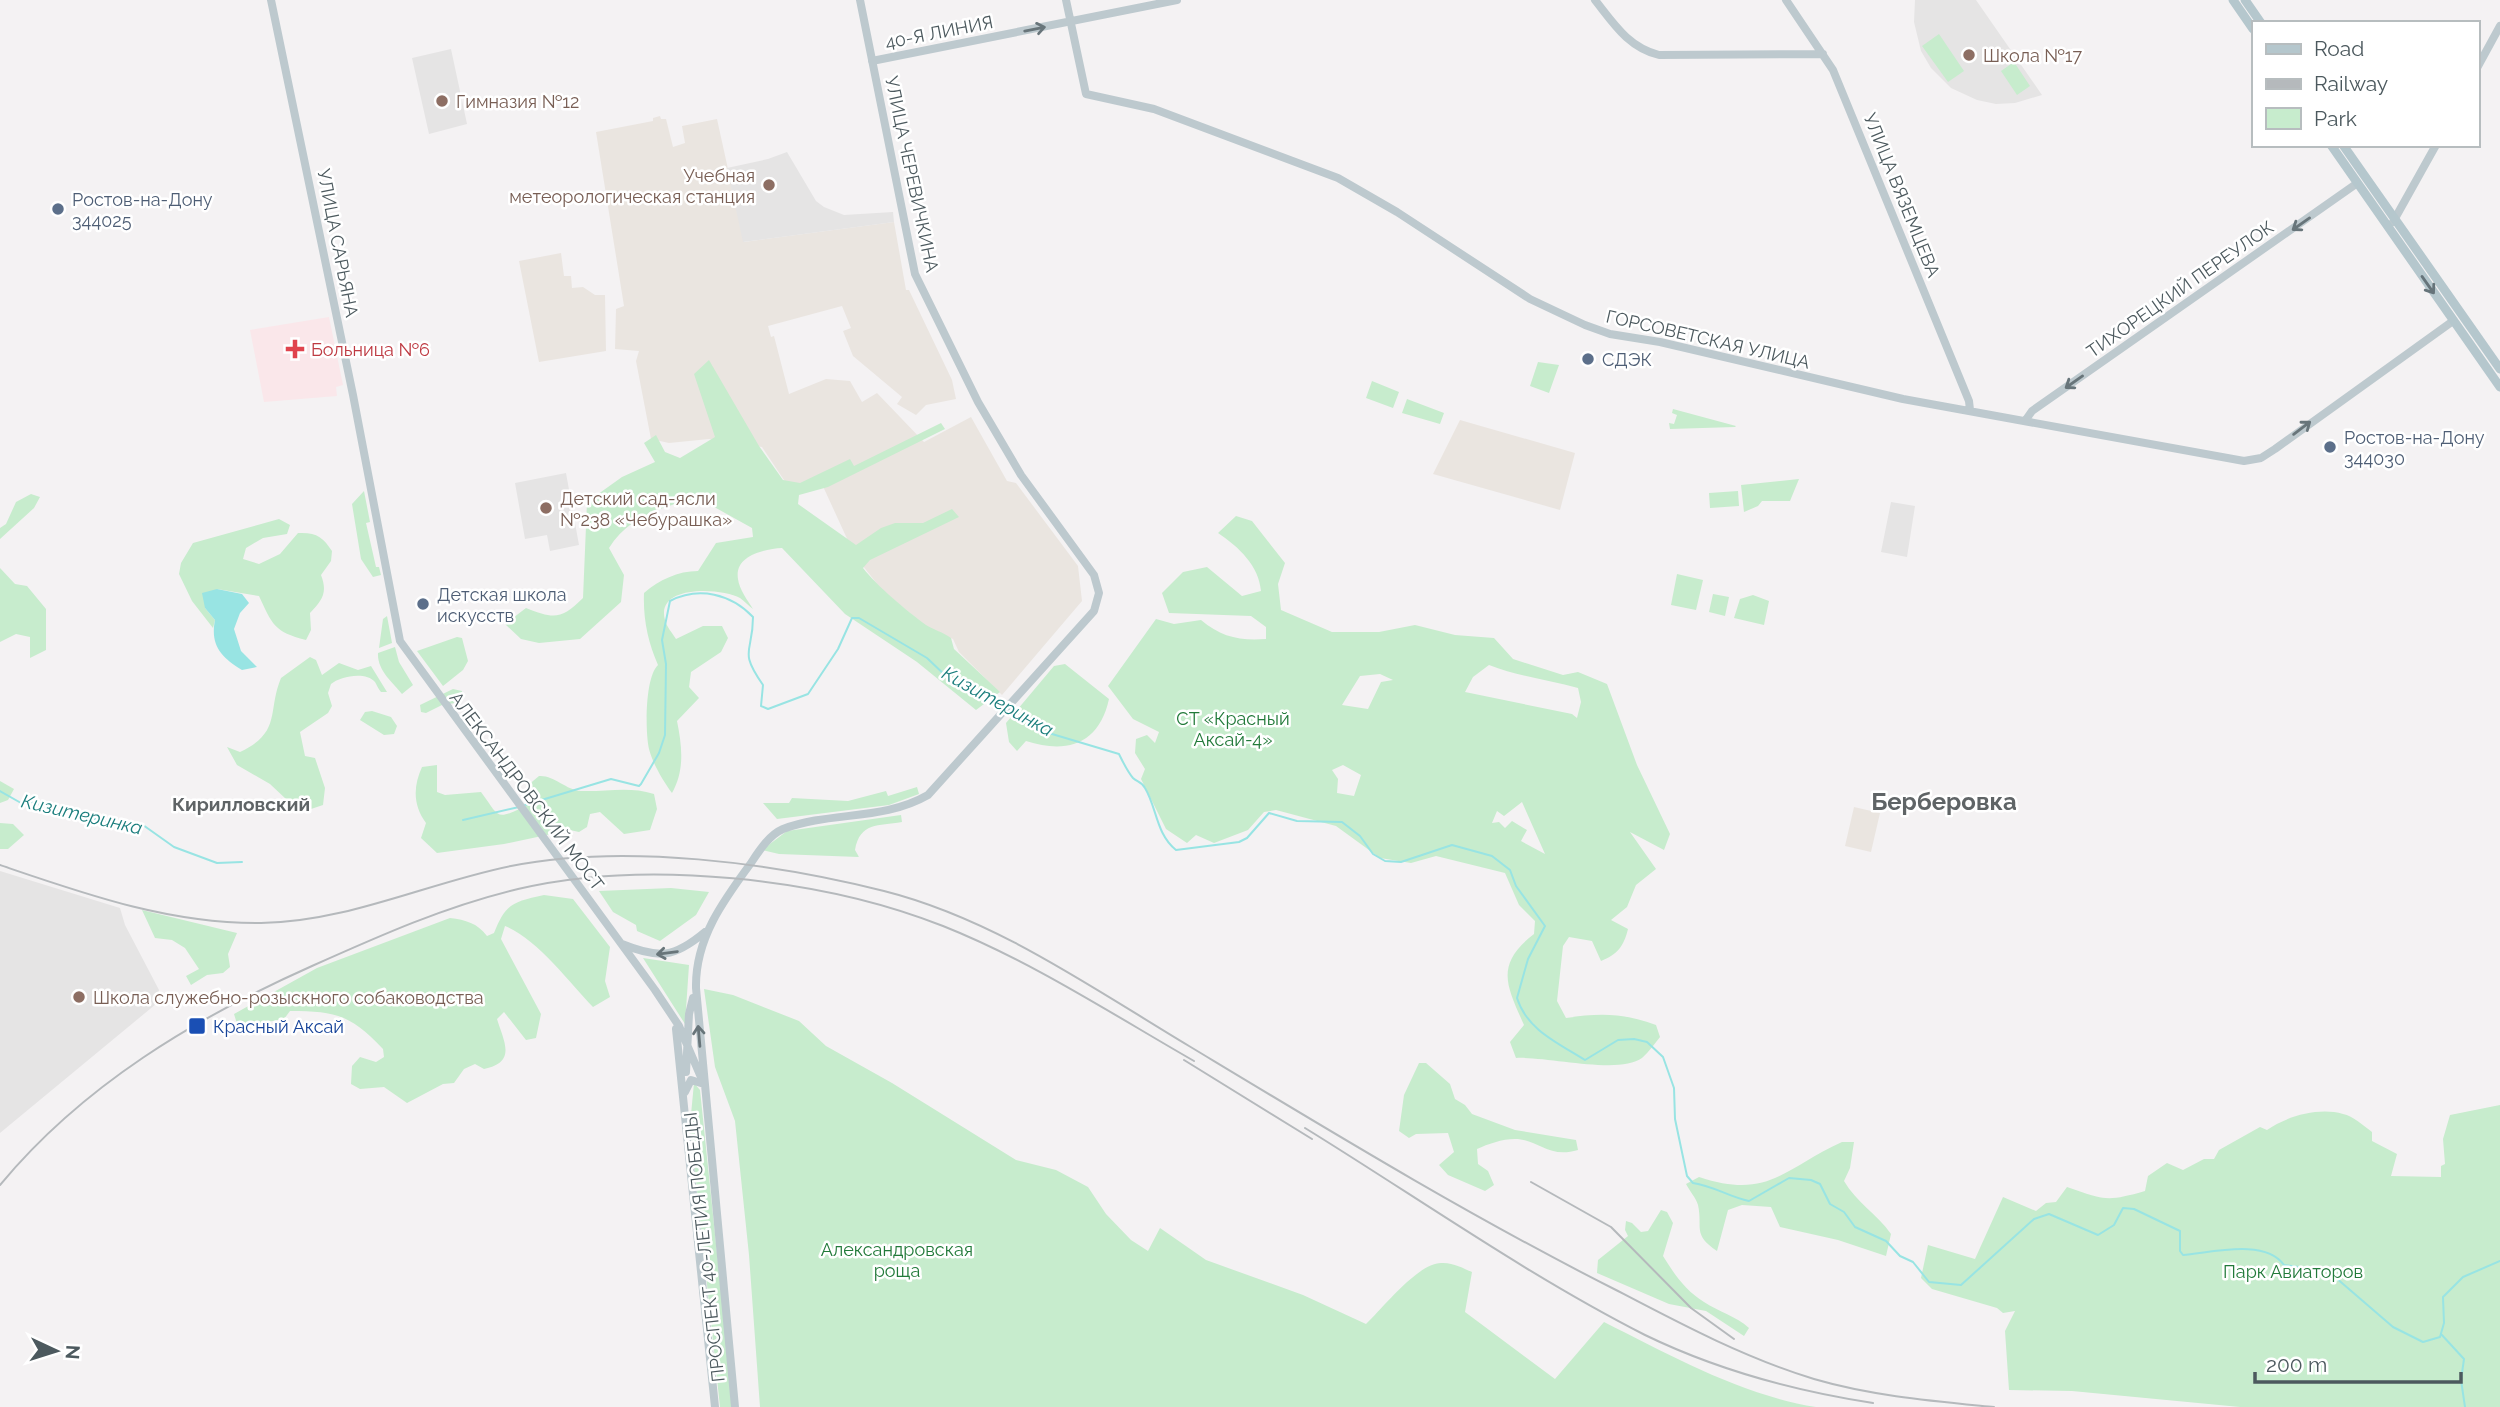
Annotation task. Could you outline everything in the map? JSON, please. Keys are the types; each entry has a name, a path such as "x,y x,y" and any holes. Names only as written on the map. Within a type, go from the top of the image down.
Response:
{"main road":[{"path":"2233,0 2252,28"},
{"path":"2245,0 2260,21"},
{"path":"2332,147 2387,230 2500,387"},
{"path":"2344,147 2500,369"}],"street":[{"name":"УЛИЦА САРЬЯНА","path":"271,0 353,395 391,603 400,641 408,656"},
{"name":"УЛИЦА ЧЕРЕВИЧКИНА","path":"724,900 765,843 778,831 796,825 894,811 928,795 1094,611 1099,599 1096,579 1082,554 1021,475 978,402 915,274 860,0"},
{"path":"1066,0 1071,22"},
{"name":"40-Я ЛИНИЯ","path":"872,61 1177,0"},
{"path":"1595,0 1639,50 1658,55 1823,54"},
{"name":"УЛИЦА ВЯЗЕМЦЕВА","path":"1786,0 1833,70 1969,401 1970,410"},
{"name":"ГОРСОВЕТСКАЯ УЛИЦА","path":"1071,22 1086,94 1154,109 1338,178 1397,212 1530,299 1585,325 1834,384 2244,461 2261,458 2275,450 2453,321"},
{"path":"2479,64 2500,26"},
{"path":"2387,230 2435,147"},
{"name":"ТИХОРЕЦКИЙ ПЕРЕУЛОК","path":"2025,421 2032,411 2356,184"},
{"name":"АЛЕКСАНДРОВСКИЙ МОСТ","path":"408,656 622,944 674,1019"},
{"name":"ПРОСПЕКТ 40-ЛЕТИЯ ПОБЕДЫ","path":"685,1102 689,1014 701,951 708,930 724,900"},
{"path":"622,944 642,952 667,954 682,950 708,930"},
{"name":"ПРОСПЕКТ 40-ЛЕТИЯ ПОБЕДЫ","path":"696,988 735,1407"},
{"name":"ПРОСПЕКТ 40-ЛЕТИЯ ПОБЕДЫ","path":"674,1019 688,1043 704,1084"},
{"name":"ПРОСПЕКТ 40-ЛЕТИЯ ПОБЕДЫ","path":"674,1019 685,1102 715,1407"},
{"path":"685,1092 691,1080 700,1080 704,1084"}],"shaded area":[{"name":"Школа №17","path":"1915,0 1976,0 2042,95 2015,103 1996,104 1977,100 1951,88 1931,68 1921,51 1914,22"},
{"name":"Гимназия №12","path":"451,49 467,124 429,134 412,58"},
{"path":"660,116 661,119 666,119 673,147 685,143 682,126 717,119 744,242 894,222 906,290 909,290 952,380 956,399 926,405 916,415 897,404 902,397 853,356 843,331 851,328 842,306 768,326 771,337 774,336 789,394 826,379 850,381 862,402 877,393 924,442 971,417 1007,481 1016,483 1078,566 1082,601 1002,695 959,652 953,639 932,631 882,590 855,556 821,482 803,485 786,483 762,447 709,439 669,443 651,439 636,361 639,351 615,349 616,309 624,306 596,132 653,121 653,118"},
{"name":"Учебная метеорологическая станция","path":"787,152 816,201 824,207 844,215 893,212 894,222 743,242 727,168"},
{"path":"561,253 564,276 571,276 572,288 583,287 595,295 605,295 606,351 539,362 519,261"},
{"name":"Больница №6","path":"329,317 343,385 336,387 337,396 264,402 250,330"},
{"path":"1460,420 1575,453 1560,510 1433,474"},
{"name":"Детский сад-ясли №238 «Чебурашка»","path":"566,473 579,545 550,551 547,535 525,539 515,483"},
{"path":"1891,502 1915,506 1907,557 1881,552"},
{"path":"1854,807 1880,813 1871,852 1845,846"},
{"name":"Школа служебно-розыскного собаководства","path":"0,871 120,908 125,925 159,990 156,1004 0,1133"}],"green space":[{"path":"1939,34 1964,71 1948,82 1922,46"},
{"path":"2014,62 2030,86 2017,95 2001,71"},
{"path":"709,360 759,446 783,480 800,483 850,459 854,466 941,423 945,429 828,487 799,495 798,504 856,545 881,528 895,523 923,523 952,509 959,517 870,560 863,568 910,613 951,638 954,649 1000,692 976,710 917,662 845,614 782,548 760,552 746,559 738,571 740,587 753,609 740,598 706,591 680,595 670,600 665,608 666,622 676,639 703,626 722,626 728,638 721,652 691,672 689,687 699,698 677,721 681,758 679,776 672,793 656,766 648,741 648,692 658,665 647,630 644,593 669,577 698,571 716,543 753,537 752,528 698,498 648,514 617,537 609,548 624,575 621,602 580,639 539,643 521,639 505,624 526,608 544,614 563,614 583,598 587,502 622,477 655,462 644,443 656,435 665,452 680,458 715,437 694,374"},
{"path":"1538,362 1559,365 1549,393 1530,386"},
{"path":"1372,381 1399,392 1393,408 1366,398"},
{"path":"1407,399 1444,413 1440,424 1402,413"},
{"path":"1673,409 1736,426 1670,429 1669,423 1674,424 1677,415 1672,413"},
{"path":"1799,479 1790,501 1762,501 1758,506 1744,512 1741,485"},
{"path":"364,491 370,522 366,523 376,567 379,567 381,575 373,577 361,559 352,504"},
{"path":"1738,491 1739,506 1710,508 1709,493"},
{"path":"31,494 40,497 34,508 0,539 0,528 6,524 16,502"},
{"name":"СТ «Красный Аксай-4»","path":"1236,516 1252,521 1285,563 1278,584 1281,610 1332,632 1379,632 1415,625 1455,635 1494,638 1513,659 1563,675 1578,672 1607,684 1637,765 1670,834 1664,850 1630,832 1656,869 1636,885 1627,907 1611,920 1628,929 1616,953 1601,961 1592,941 1569,937 1563,946 1557,1001 1566,1018 1611,1015 1656,1025 1660,1037 1642,1058 1631,1063 1600,1065 1516,1058 1510,1042 1524,1025 1509,987 1509,966 1521,945 1534,934 1535,921 1519,905 1505,873 1436,856 1411,863 1380,858 1336,826 1276,810 1264,812 1248,830 1214,843 1196,835 1187,843 1166,829 1141,779 1145,769 1135,753 1136,739 1147,735 1155,743 1159,732 1133,719 1108,686 1156,619 1174,624 1201,620 1231,637 1266,639 1266,627 1251,616 1169,613 1162,593 1183,572 1207,567 1242,596 1261,591 1256,573 1247,558 1218,533","holes":["1489,665 1578,688 1581,702 1577,718 1572,714 1465,692 1473,677","1380,674 1393,680 1381,682 1368,709 1342,705 1360,676","1343,765 1361,775 1354,796 1337,793 1338,779 1332,770","1522,802 1545,854 1521,841 1527,830 1512,821 1505,828 1499,822 1492,823 1497,811 1504,816"]},
{"path":"279,519 290,525 287,534 263,538 246,548 243,559 259,564 280,554 298,533 318,536 332,551 331,561 321,575 324,592 310,613 311,630 306,640 287,634 275,626 259,596 217,589 205,608 215,620 213,628 192,601 179,574 181,563 193,543"},
{"path":"0,568 15,584 27,586 46,609 46,650 30,658 30,637 16,634 0,642"},
{"path":"1677,574 1703,580 1696,610 1671,605"},
{"path":"1713,594 1729,597 1725,616 1709,612"},
{"path":"1753,595 1769,601 1764,625 1734,618 1740,599"},
{"path":"387,616 392,643 379,648 383,619"},
{"path":"457,637 462,638 468,661 463,670 443,686 417,651"},
{"path":"395,647 399,662 413,685 402,694 386,675 378,659 378,653"},
{"path":"310,657 316,660 322,675 339,663 358,670 371,666 387,692 381,692 371,679 359,676 347,677 331,684 328,693 332,706 328,713 300,732 305,756 315,758 325,788 323,805 308,810 287,800 270,784 237,765 227,747 240,752 262,737 271,720 281,678"},
{"path":"1065,664 1109,699 1104,715 1089,736 1079,742 1054,746 1026,741 1017,751 1009,742 1006,723 1054,666"},
{"path":"453,689 462,691 462,702 442,705 426,713 421,712 420,705"},
{"path":"372,711 391,717 397,726 394,734 384,735 360,720 365,712"},
{"path":"437,765 437,792 445,795 481,792 495,811 503,815 526,806 529,799 527,786 539,776 581,791 627,790 654,794 657,809 650,830 624,834 600,812 590,814 587,827 579,832 570,830 504,844 437,853 421,838 426,823 416,796 422,767"},
{"path":"0,781 14,789 8,800 0,803"},
{"path":"917,787 919,794 889,805 777,819 763,803 789,803 792,798 848,801 886,791 888,796"},
{"path":"901,815 902,822 871,827 861,834 855,850 859,857 779,854 762,850 787,831"},
{"path":"0,823 13,824 24,835 8,849 0,849"},
{"path":"671,888 709,892 696,915 660,941 637,931 636,925 613,912 599,891"},
{"path":"544,895 573,899 610,947 605,981 610,997 593,1007 529,940 505,926 501,939 541,1014 536,1038 526,1040 504,1012 497,1019 505,1050 501,1061 494,1066 484,1069 475,1064 464,1069 454,1083 443,1084 407,1103 384,1087 360,1089 351,1084 352,1066 360,1057 376,1062 384,1057 383,1049 361,1029 342,1017 319,1012 290,1011 284,1019 238,1027 234,1014 317,968 450,918 471,923 487,936 494,933 503,915 512,905"},
{"path":"142,910 237,933 228,954 230,967 223,973 207,975 191,985 186,976 199,969 185,948 172,940 155,938"},
{"path":"643,958 689,965 685,1024"},
{"name":"Александровская роща","path":"704,989 733,995 799,1021 826,1046 892,1083 1016,1160 1056,1170 1088,1187 1106,1214 1131,1240 1148,1251 1160,1228 1206,1260 1303,1295 1366,1324 1422,1270 1441,1263 1453,1264 1472,1272 1465,1312 1555,1379 1604,1322 1734,1384 1816,1407 760,1407 749,1255 735,1121 715,1067"},
{"path":"1419,1063 1426,1063 1450,1084 1455,1099 1465,1105 1472,1114 1515,1130 1576,1140 1578,1150 1559,1152 1523,1140 1505,1140 1477,1149 1478,1164 1488,1171 1494,1185 1485,1191 1448,1175 1439,1165 1454,1152 1448,1133 1416,1134 1409,1138 1399,1131 1404,1095"},
{"path":"694,1083 700,1090 733,1407 720,1407 690,1125"},
{"name":"Парк Авиаторов","path":"2500,1105 2500,1407 2240,1407 2072,1391 2009,1390 2005,1331 2015,1311 2003,1313 1997,1308 1932,1289 1921,1278 1928,1245 1975,1259 2003,1197 2036,1211 2046,1203 2056,1202 2067,1187 2106,1198 2132,1195 2145,1191 2148,1176 2167,1163 2183,1170 2204,1159 2214,1159 2219,1150 2260,1127 2267,1130 2294,1117 2314,1112 2343,1114 2372,1132 2372,1141 2397,1154 2391,1176 2441,1177 2441,1166 2445,1164 2443,1139 2450,1115"},
{"path":"1842,1142 1854,1142 1850,1168 1844,1181 1891,1234 1886,1256 1838,1240 1780,1227 1771,1207 1742,1205 1728,1210 1717,1251 1704,1240 1700,1230 1698,1205 1686,1184 1699,1177 1743,1185 1759,1183 1775,1178"},
{"path":"1661,1210 1667,1212 1673,1223 1663,1256 1667,1263 1681,1282 1698,1298 1749,1328 1744,1336 1706,1311 1669,1304 1597,1273 1598,1260 1628,1236 1625,1230 1626,1221 1641,1232 1648,1231"}],"water":[{"path":"217,589 242,594 249,603 240,613 234,629 241,651 257,667 242,670 219,650 214,637 215,620 205,608 202,593"}],"waterway":[{"name":"Кизитеринка","path":"525,805 611,779 639,786 641,784 659,753 665,735 666,664 662,640 670,601 681,596 703,593 725,598 753,617 749,657 763,685 761,706 768,709 808,694 838,649 852,618 859,618 927,658 948,678 1003,708"},
{"name":"Кизитеринка","path":"1008,711 1042,731 1119,754 1131,775 1145,788 1164,836 1176,850 1239,842 1247,838 1269,813 1297,821 1342,822 1360,836 1373,854 1385,861 1401,862 1452,845 1492,856 1510,870 1516,886 1545,926 1528,959 1517,998 1528,1019 1545,1035 1585,1060 1618,1040 1634,1039 1647,1042 1663,1057 1674,1088 1675,1119 1687,1176 1693,1183 1749,1201 1789,1178 1811,1180 1820,1184 1830,1204 1844,1212 1855,1227 1886,1241 1900,1256 1913,1262 1929,1282 1961,1285 2034,1219 2049,1214 2098,1235 2114,1225 2123,1208 2134,1209 2180,1231 2180,1251 2183,1255 2251,1249 2275,1257 2284,1265 2328,1271 2393,1327 2423,1342 2440,1337 2444,1323 2443,1297 2463,1277 2500,1261"},
{"name":"Кизитеринка","path":"0,791 21,803 30,801 49,809 122,825 143,825 174,847 217,863 242,862"},
{"name":"Кизитеринка","path":"463,820 519,807"},
{"path":"2441,1334 2464,1359 2461,1380 2465,1407"}],"railway":[{"path":"0,865 128,905 160,913 227,922 261,923 325,916 511,866 601,856 698,859 747,865 884,891 965,919 1042,957 1401,1173 1563,1263 1714,1340 1788,1371 1836,1385 1903,1397 1994,1407"},
{"path":"0,1185 32,1149 104,1085 184,1032 226,1008 337,955 439,913 518,889 568,880 621,875 733,878 789,885 895,909 943,926 1008,955 1194,1061"},
{"path":"1184,1060 1312,1139"},
{"path":"1305,1128 1515,1261 1645,1335 1700,1359 1757,1378 1873,1403"},
{"path":"1531,1182 1611,1227 1691,1308 1734,1339"}],"place":[{"name":"Школа №17","path":"1969,55"},
{"name":"Гимназия №12","path":"442,101"},
{"name":"Учебная метеорологическая станция","path":"769,185"},
{"name":"Ростов-на-Дону 344025","path":"58,209"},
{"name":"Больница №6","path":"295,349"},
{"name":"СДЭК","path":"1588,359"},
{"name":"Ростов-на-Дону 344030","path":"2330,447"},
{"name":"Детский сад-ясли №238 «Чебурашка»","path":"546,508"},
{"name":"Детская школа искусств","path":"423,604"},
{"name":"Школа служебно-розыскного собаководства","path":"79,997"},
{"name":"Красный Аксай","path":"197,1026"}],"district":[{"name":"Берберовка","path":"1944,801"},
{"name":"Кирилловский","path":"241,804"}]}
